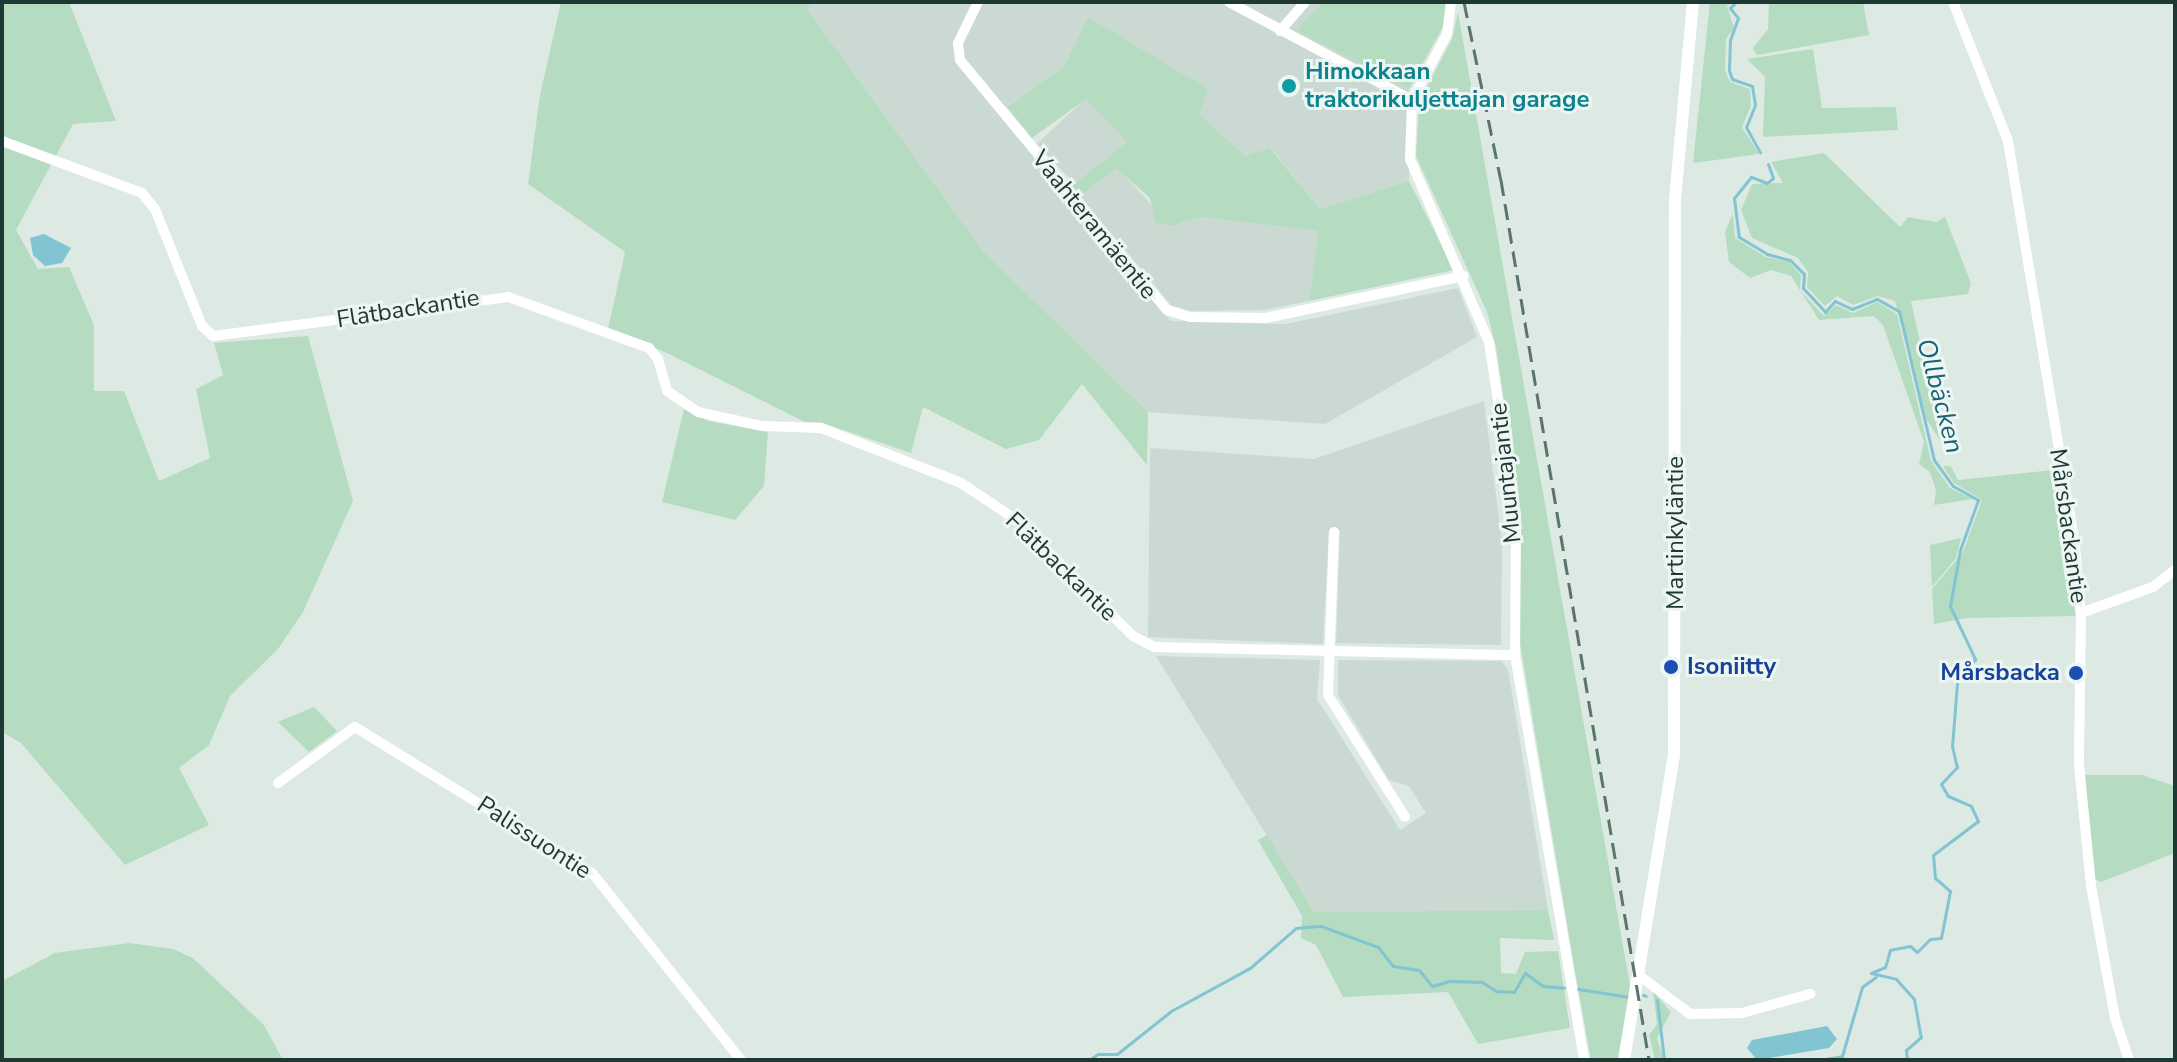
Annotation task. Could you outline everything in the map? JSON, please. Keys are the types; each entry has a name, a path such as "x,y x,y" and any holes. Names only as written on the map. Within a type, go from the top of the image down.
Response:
{"street":[{"name":"Vaahteramäentie","path":"978,2 956,50 1156,301 1176,315 1266,318 1464,276"},
{"path":"1229,2 1412,100"},
{"path":"1280,31 1305,2"},
{"name":"Muuntajantie","path":"1451,2 1447,34 1412,100 1414,176 1464,276 1489,342 1513,490 1515,655 1584,1060"},
{"name":"Martinkyläntie","path":"1624,1060 1674,756 1675,200 1693,2"},
{"name":"Mårsbackantie","path":"1953,2 2008,141 2075,547 2081,613 2079,765 2091,884 2115,1018 2129,1060"},
{"name":"Flätbackantie","path":"2,141 142,193 155,209 202,326 213,336 508,297 649,348 658,359 667,391 698,412 762,426 834,431 961,483 1015,519 1080,588 1144,643 1165,648 1515,655"},
{"path":"1334,532 1328,695 1405,817"},
{"path":"2081,613 2153,587 2175,570"},
{"name":"Palissuontie","path":"278,783 355,727 593,874 741,1060"},
{"path":"1640,976 1690,1014 1742,1013 1810,994"}],"shaded area":[{"path":"816,2 1324,2 1297,30 1409,89 1409,181 1320,209 1271,148 1245,156 1088,17 1064,66 998,113 1171,321 1286,324 1458,288 1477,337 1325,424 1148,412 983,251 805,7"},
{"path":"1086,98 1127,142 1078,188 1037,144"},
{"path":"1116,167 1172,226 1200,217 1318,231 1309,301 1265,310 1190,311 1171,305 1080,196"},
{"path":"1484,401 1502,542 1501,645 1336,643 1340,530 1329,530 1323,644 1148,637 1150,448 1314,459"},
{"path":"1156,656 1320,660 1317,699 1400,830 1426,813 1409,786 1389,780 1338,695 1338,660 1501,661 1508,669 1548,910 1314,912"}],"green space":[{"path":"2,2 69,2 116,121 73,124 16,230 38,269 69,267 94,325 94,391 124,391 159,481 210,458 196,389 223,375 214,343 308,336 353,501 303,612 278,649 230,696 209,745 179,768 209,825 125,865 21,743 2,732"},
{"path":"561,2 816,2 806,8 983,251 1148,412 1147,465 1082,384 1039,440 1006,449 923,407 911,453 820,422 805,422 669,354 608,329 625,252 528,184 540,95"},
{"path":"1324,2 1446,2 1446,21 1409,89 1296,30"},
{"path":"1710,2 1732,2 1727,6 1734,28 1726,39 1725,70 1730,82 1750,89 1751,106 1742,127 1759,154 1693,163"},
{"path":"1769,2 1863,2 1869,35 1757,55 1753,48 1768,29"},
{"path":"1458,12 1631,991 1618,1060 1591,1060 1576,977 1519,637 1521,515 1496,347 1487,312 1416,156 1419,102 1452,39"},
{"path":"1088,17 1208,89 1199,114 1245,156 1270,148 1320,209 1409,181 1454,270 1309,301 1318,231 1200,217 1172,226 1156,223 1150,198 1116,168 1080,196 1071,187 1127,142 1086,99 1032,138 1007,107 1064,66"},
{"path":"1813,49 1822,108 1896,107 1898,130 1763,137 1765,77 1747,59"},
{"path":"1824,153 1900,227 1908,217 1936,222 1945,217 1971,283 1968,294 1911,301 1943,445 1926,419 1895,301 1878,296 1853,305 1837,296 1825,306 1807,287 1808,272 1798,258 1752,238 1741,210 1752,184 1783,183 1771,162"},
{"path":"1733,213 1735,238 1766,257 1789,262 1801,275 1800,290 1824,316 1836,305 1853,313 1877,302 1897,314 1931,461 1950,488 1973,499 1934,505 1936,490 1930,472 1919,464 1924,442 1883,325 1874,316 1819,320 1791,276 1771,270 1750,278 1729,262 1725,232"},
{"path":"684,409 708,421 768,432 764,486 735,520 662,502"},
{"path":"1943,466 1951,466 1958,480 2053,470 2070,555 2075,616 1967,618 1934,624 1932,589 1963,552 1982,500 1954,483"},
{"path":"1961,538 1956,558 1932,587 1930,545"},
{"path":"314,707 337,731 309,752 278,722"},
{"path":"2083,775 2142,775 2175,786 2175,853 2101,882 2093,878"},
{"path":"1267,835 1314,912 1548,910 1554,940 1500,938 1501,973 1516,974 1525,952 1558,951 1570,1028 1478,1044 1448,992 1343,997 1316,945 1301,938 1302,916 1258,840"},
{"path":"129,943 173,949 193,958 264,1025 283,1060 2,1060 2,981 55,953"},
{"path":"1653,991 1671,1012 1657,1038 1664,1060 1655,1060 1649,1035 1657,1024"}],"water":[{"path":"44,234 71,248 62,263 45,266 33,255 30,238"},
{"path":"1827,1026 1837,1039 1829,1048 1757,1060 1747,1048 1752,1040"}],"waterway":[{"name":"Ollbäcken","path":"1736,2 1730,8 1738,18 1730,40 1729,70 1732,79 1752,86 1755,105 1746,127 1760,152"},
{"name":"Ollbäcken","path":"1768,164 1773,178 1767,183 1751,177 1734,198 1739,237 1767,254 1790,260 1804,274 1803,288 1825,312 1835,301 1852,309 1877,299 1899,311 1934,460 1953,486 1978,500 1960,550 1950,606 1975,659 1957,683 1952,746 1957,767 1941,784 1948,796 1971,806 1978,821 1933,855 1935,878 1950,891 1941,938 1930,939 1917,952 1910,946 1890,950 1885,967 1871,973 1896,979 1914,999 1921,1037 1906,1050 1907,1060"},
{"path":"1089,1060 1098,1054 1117,1054 1171,1011 1250,968 1296,928 1321,926 1378,947 1393,966 1419,970 1432,986 1450,981 1482,982 1496,991 1514,992 1525,973 1543,986 1564,988"},
{"path":"1820,1060 1842,1056 1862,987 1876,977"},
{"path":"1578,989 1629,997"},
{"path":"1657,1000 1664,1060"}],"railway":[{"path":"1464,2 1501,180 1649,1060"}],"place":[{"name":"Himokkaan traktorikuljettajan garage","path":"1289,86"},
{"name":"Isoniitty","path":"1671,667"},
{"name":"Mårsbacka","path":"2076,673"}]}
